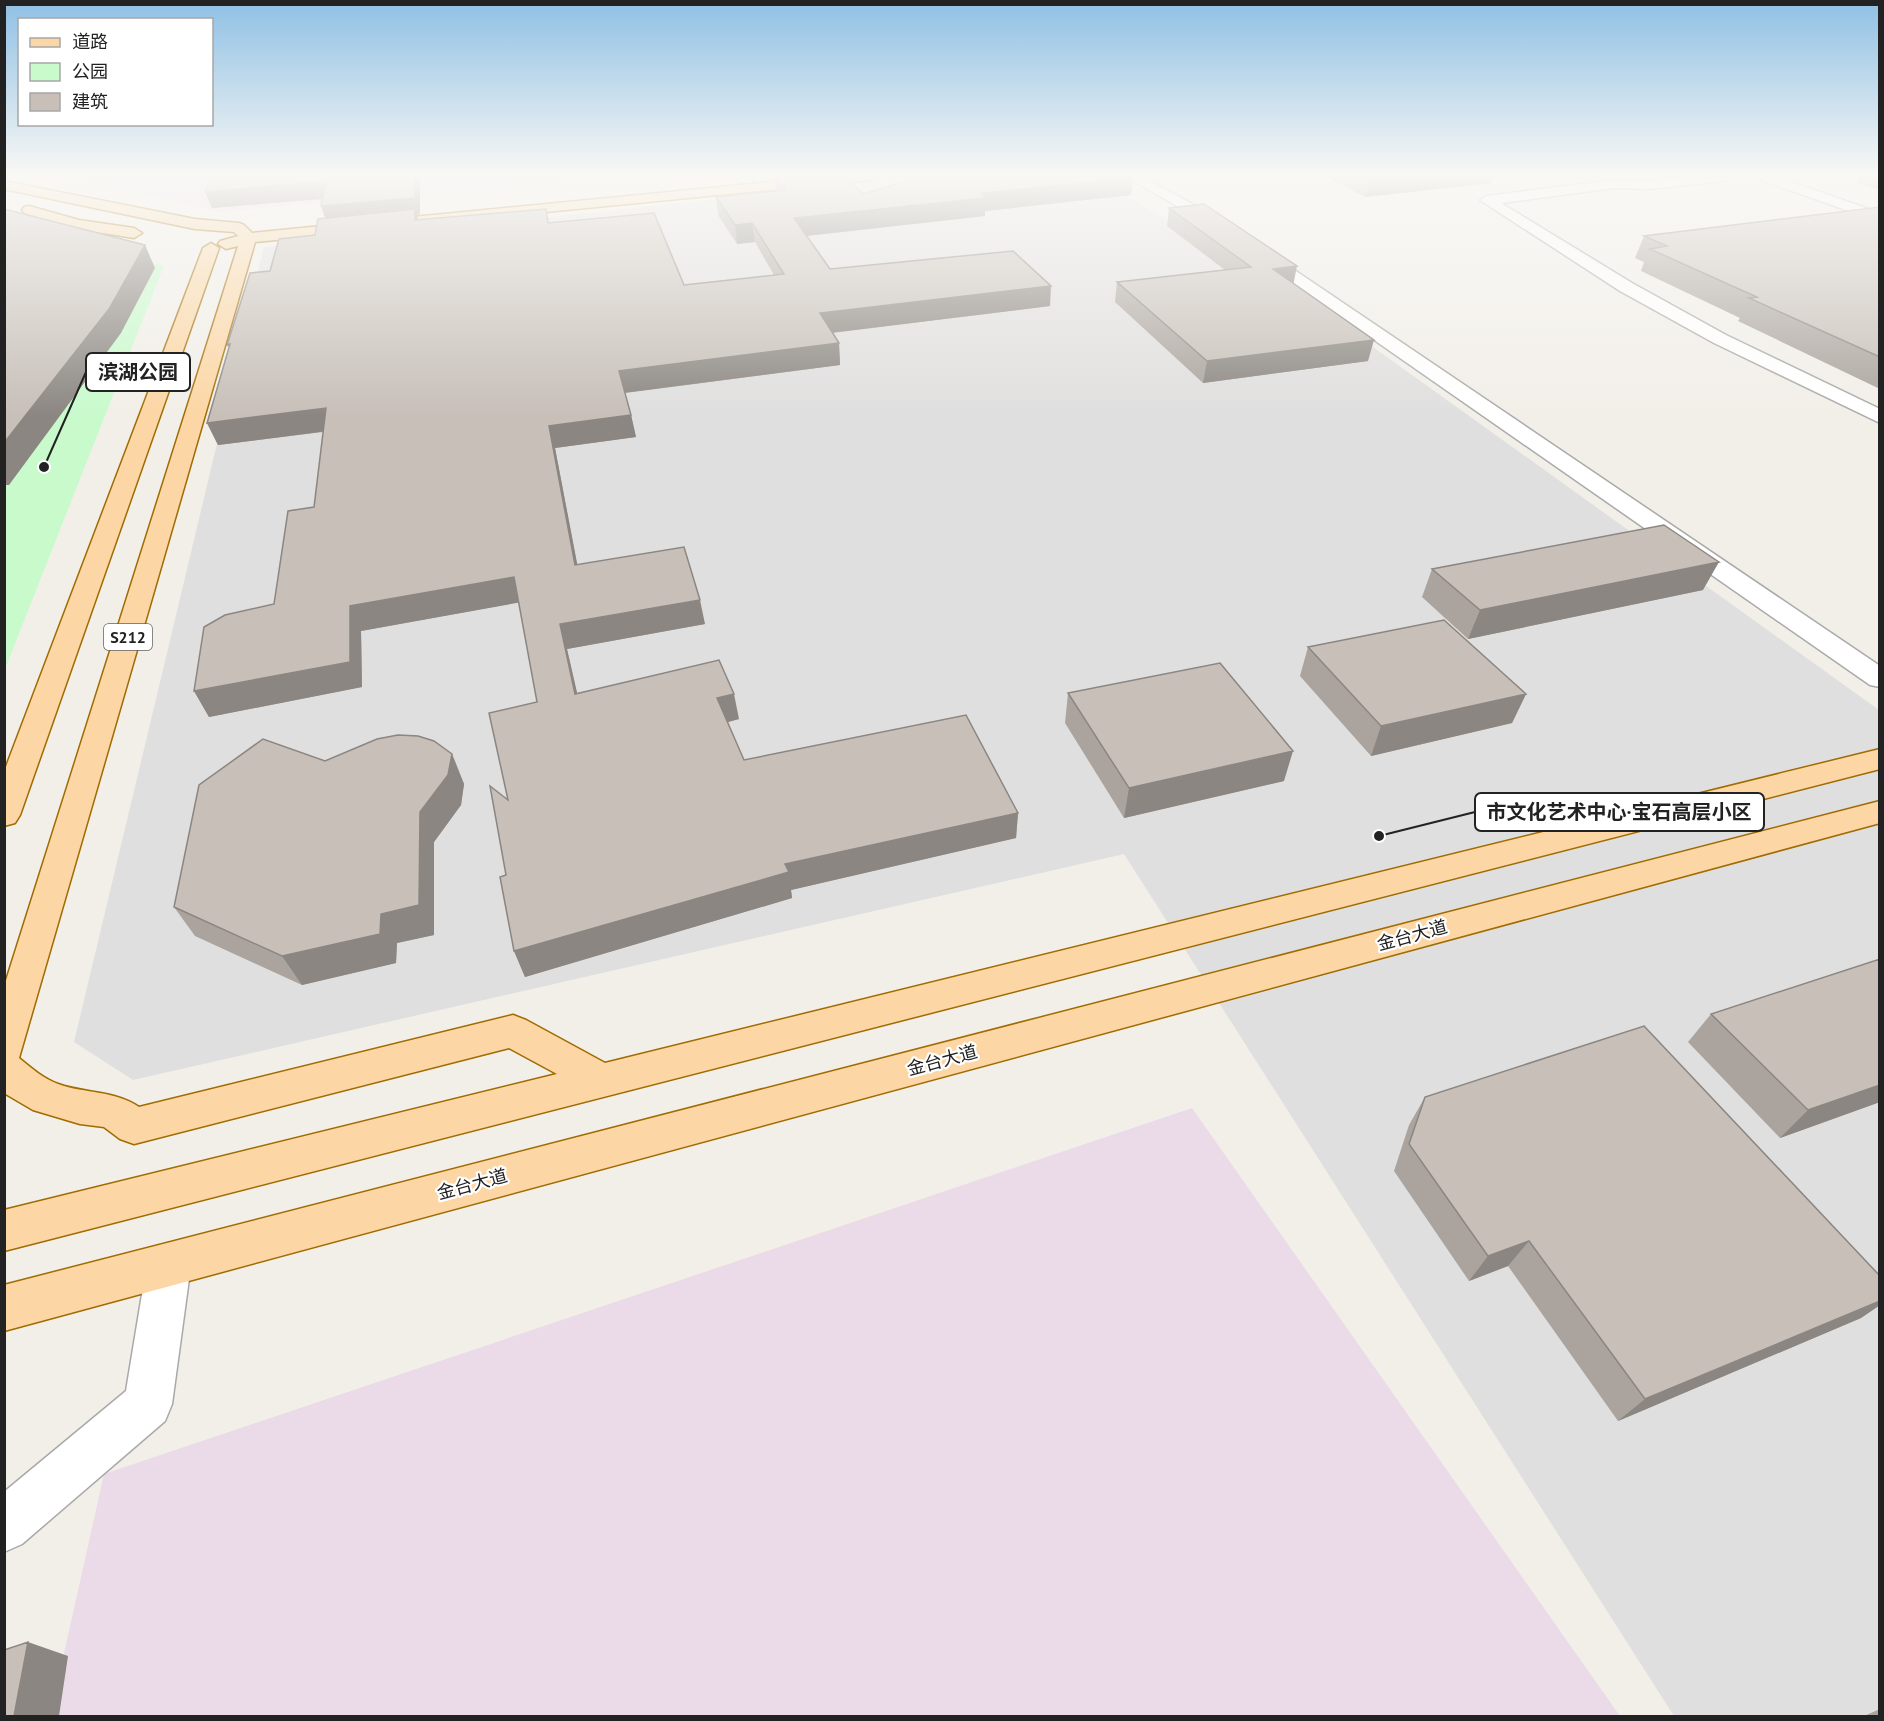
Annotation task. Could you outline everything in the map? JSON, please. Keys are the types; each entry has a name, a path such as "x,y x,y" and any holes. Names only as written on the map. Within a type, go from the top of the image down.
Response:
{"main road":[{"path":"4,815 197,256"},
{"name":"S212","path":"4,1050 237,256"},
{"path":"4,1230 1880,759"},
{"name":"金台大道","path":"4,1308 1880,812"},
{"path":"4,1069 21,1083 47,1098 80,1107 113,1111 134,1126 513,1031 602,1080"}],"street":[{"path":"1263,256 1880,679"},
{"path":"1579,256 1720,339 1880,417"},
{"path":"4,1526 148,1404 170,1264"}],"shaded area":[{"path":"262,256 1226,256 1373,347 1879,710 1879,1716 1674,1716 1124,854 133,1080 74,1042"},
{"path":"1192,1108 1620,1716 50,1716 104,1474"}],"green space":[{"path":"5,256 131,256 164,266 5,669"}],"building":[{"path":"4,256 139,256 109,309 4,443"},
{"path":"274,256 672,256 684,285 784,274 773,256 821,256 830,269 959,256 1019,256 1051,286 820,313 839,343 619,371 631,415 549,426 575,565 684,547 700,600 560,624 575,694 719,660 734,694 717,698 744,760 966,715 1018,813 785,864 789,872 514,951 500,877 506,875 490,786 508,800 489,713 537,702 514,577 350,606 350,662 194,691 204,627 225,615 274,604 288,511 314,507 326,408 207,423 230,344 227,345 250,273 270,271"},
{"path":"1236,256 1282,256 1297,266 1273,269 1374,340 1207,361 1117,282 1251,267"},
{"path":"1666,256 1880,256 1880,357 1749,298 1757,297"},
{"path":"1664,525 1719,562 1480,610 1432,569"},
{"path":"1444,620 1526,694 1381,726 1308,647"},
{"path":"1220,663 1293,751 1129,788 1068,693"},
{"path":"398,735 418,736 434,741 452,754 448,775 420,812 419,905 381,914 380,934 282,956 174,907 199,785 263,739 325,761 377,739"},
{"path":"1880,959 1880,1085 1808,1110 1711,1014"},
{"path":"1644,1026 1880,1276 1880,1301 1645,1399 1529,1241 1488,1256 1409,1144 1425,1097"},
{"path":"28,1642 14,1716 4,1716 4,1650"}],"place":[{"name":"滨湖公园","path":"44,467"},
{"name":"市文化艺术中心·宝石高层小区","path":"1379,836"}]}
